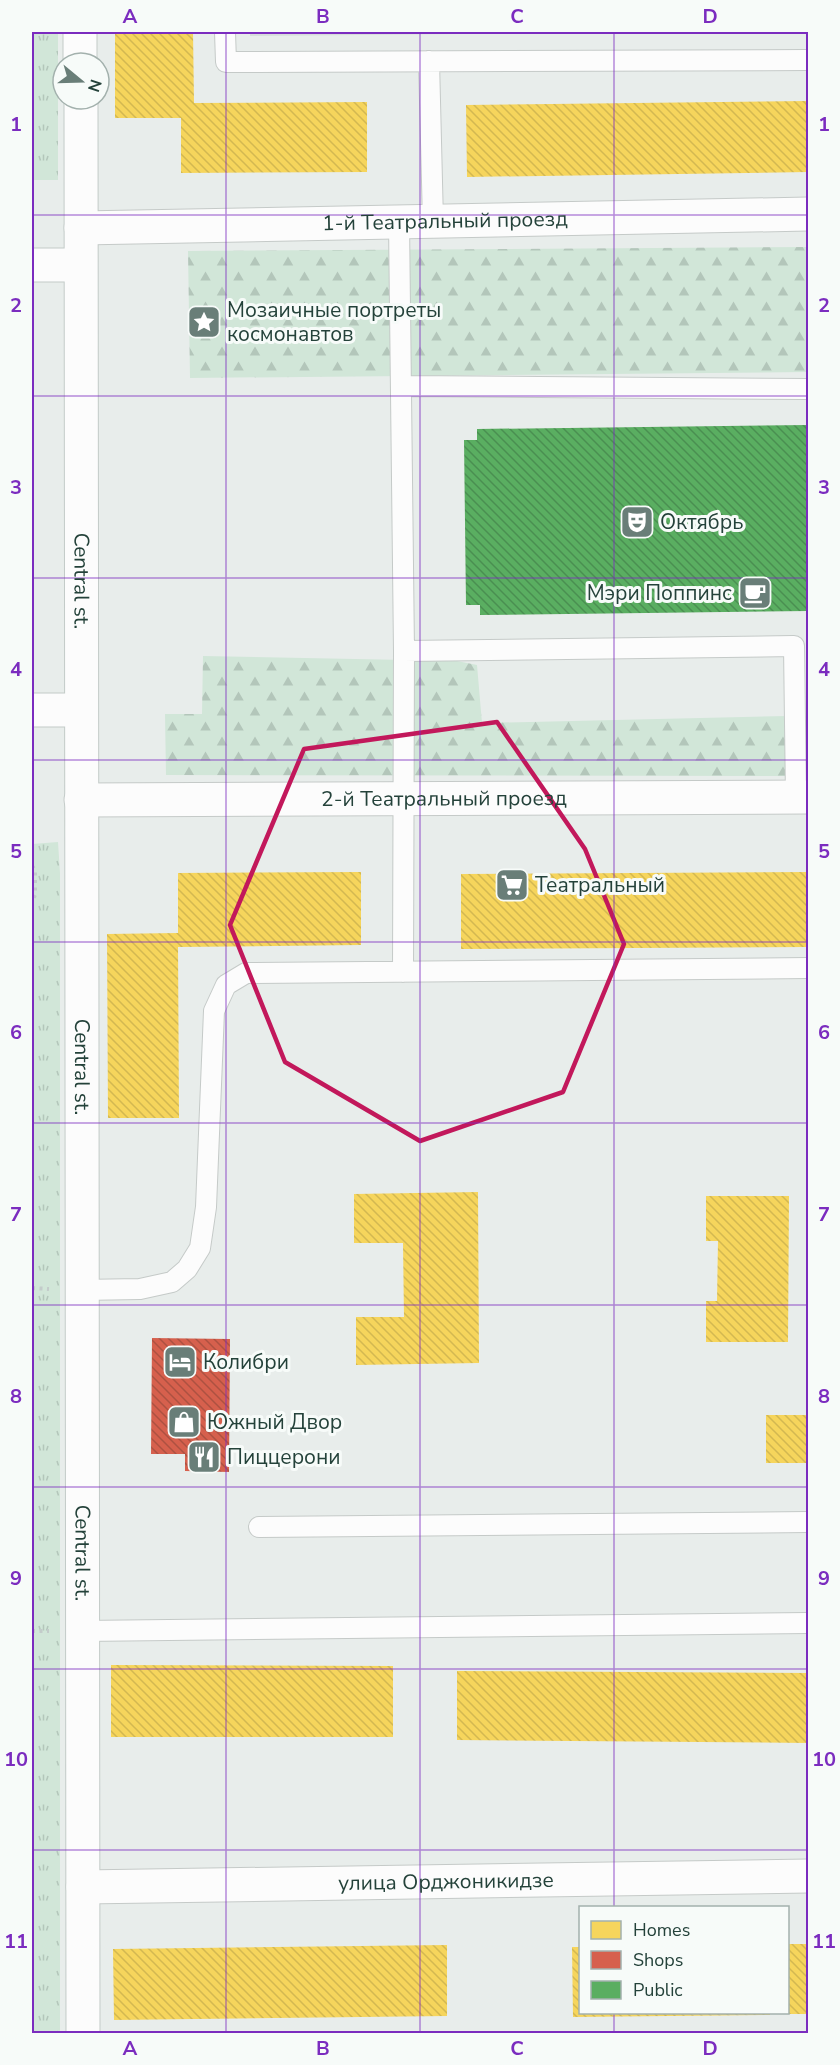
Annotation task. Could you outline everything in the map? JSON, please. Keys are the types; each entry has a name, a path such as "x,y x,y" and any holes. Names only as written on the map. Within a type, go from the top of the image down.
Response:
{"street":[{"path":"80,32 81,51"},
{"name":"Central st.","path":"81,111 83,2034"},
{"name":"1-й Театральный проезд","path":"81,228 808,214"},
{"path":"32,265 80,266"},
{"path":"32,710 81,710"},
{"name":"2-й Театральный проезд","path":"81,800 802,797"},
{"name":"улица Орджоникидзе","path":"83,1887 808,1876"}],"lane":[{"path":"225,32 226,62 808,60"},
{"path":"429,62 433,222"},
{"path":"399,222 405,799 403,972"},
{"path":"401,386 808,389"},
{"path":"404,651 801,645 802,797"},
{"path":"81,1290 141,1289 172,1282 187,1269 200,1248 206,1207 214,1011 226,985 246,973 808,968"},
{"path":"259,1527 808,1522"},
{"path":"82,1631 808,1623"}],"path":[{"path":"32,866 35,870 35,895 32,901"}],"highlighted area":[{"path":"497,722 585,849 624,944 563,1092 420,1141 285,1062 230,925 304,749"}],"shaded area":[{"path":"250,32 663,32 250,36"}],"green space":[{"path":"32,32 58,32 58,51 51,51 51,111 58,111 58,180 32,180"},
{"path":"808,247 808,372 190,378 188,251"},
{"path":"203,656 457,661 477,665 482,723 787,716 785,776 166,775 165,714 202,714"},
{"path":"58,842 60,873 60,2033 32,2034 32,844"}],"building: Homes":[{"path":"115,32 193,32 194,103 367,102 367,172 181,173 181,118 115,118"},
{"path":"808,101 808,172 467,177 466,105"},
{"path":"361,872 361,945 178,947 179,1118 108,1118 107,934 178,933 178,873"},
{"path":"808,872 808,947 461,949 461,874"},
{"path":"478,1192 479,1363 356,1365 356,1317 404,1317 403,1243 354,1243 354,1194"},
{"path":"706,1196 789,1196 788,1342 706,1342 706,1301 717,1301 718,1241 706,1241"},
{"path":"766,1415 808,1415 808,1463 766,1463"},
{"path":"111,1665 393,1666 393,1737 111,1737"},
{"path":"457,1671 808,1673 808,1743 457,1740"},
{"path":"789,1944 808,1944 808,2014 789,2014"},
{"path":"447,1945 447,2016 114,2020 113,1949"},
{"path":"572,1947 579,1947 579,2014 770,2014 770,2015 573,2017"}],"building: Shops":[{"path":"152,1338 230,1339 229,1472 185,1471 185,1454 151,1454"}],"building: Public":[{"name":"Октябрь","path":"808,425 808,611 480,615 480,605 466,605 464,440 477,440 477,429"}],"place":[{"name":"Мозаичные портреты космонавтов","path":"204,322"},
{"name":"Октябрь","path":"637,522"},
{"name":"Мэри Поппинс","path":"755,593"},
{"name":"Театральный","path":"512,885"},
{"name":"Колибри","path":"180,1362"},
{"name":"Южный Двор","path":"184,1422"},
{"name":"Пиццерони","path":"204,1457"}]}
